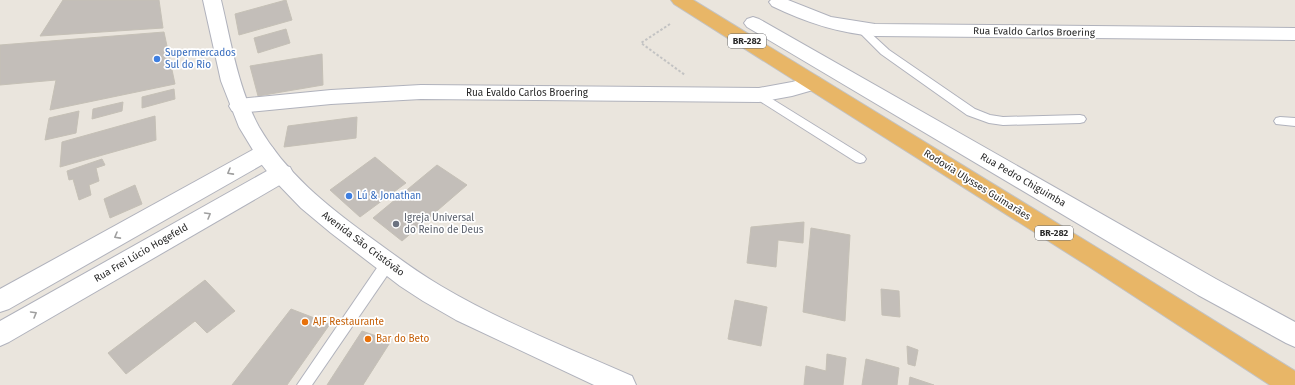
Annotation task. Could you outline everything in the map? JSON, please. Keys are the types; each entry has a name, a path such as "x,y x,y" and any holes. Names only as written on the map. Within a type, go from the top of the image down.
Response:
{"highway":[{"name":"Rodovia Ulysses Guimarães","path":"680,0 1096,259 1292,385"}],"street":[{"name":"Avenida São Cristóvão","path":"212,0 230,78 239,106 249,127 265,153 311,204 388,263 442,300 512,335 623,385"},
{"name":"Rua Evaldo Carlos Broering","path":"777,1 815,19 833,25 861,29 1295,34"},
{"path":"730,30 753,23 777,1"},
{"name":"Rua Pedro Chiguimba","path":"753,23 1200,283 1295,335"},
{"name":"Rua Evaldo Carlos Broering","path":"239,106 331,97 421,92 759,95 792,89 813,83"},
{"path":"0,301 265,153"},
{"name":"Rua Frei Lúcio Hogefeld","path":"0,334 282,173"}],"lane":[{"path":"861,29 885,52 971,112 989,119 1003,121 1080,119"},
{"path":"759,95 860,159"},
{"path":"1280,121 1295,122"},
{"path":"304,385 388,263"}],"path":[{"path":"670,24 641,43 712,94"}],"building":[{"path":"63,0 159,0 163,28 40,36"},
{"path":"286,0 292,20 239,35 235,14"},
{"path":"286,29 290,43 258,53 254,38"},
{"path":"164,32 175,84 50,110 56,80 0,85 0,45"},
{"path":"322,54 323,85 258,96 250,66"},
{"path":"174,89 175,99 142,108 142,97"},
{"path":"123,102 122,111 92,119 93,109"},
{"path":"79,111 76,133 45,140 49,118"},
{"path":"155,116 156,140 60,167 62,142"},
{"path":"357,117 356,138 284,147 288,126"},
{"path":"375,157 406,183 360,217 330,190"},
{"path":"102,159 105,165 96,168 99,181 89,185 91,195 79,200 73,179 69,180 67,171"},
{"path":"437,165 467,185 402,241 373,218"},
{"path":"135,185 142,204 110,218 104,199"},
{"path":"804,222 803,243 778,240 776,267 747,263 751,227"},
{"path":"811,228 850,235 845,321 803,312"},
{"path":"205,280 235,311 207,333 195,321 126,374 108,353"},
{"path":"881,289 899,291 900,317 882,315"},
{"path":"735,300 767,307 761,346 728,339"},
{"path":"291,309 330,324 287,385 232,385"},
{"path":"362,331 391,341 363,385 327,385"},
{"path":"907,346 918,350 915,366 908,364"},
{"path":"827,354 846,358 843,385 804,385 806,366 826,371"},
{"path":"866,359 899,368 897,385 862,385"},
{"path":"910,377 934,385 909,385"}],"place":[{"name":"Supermercados Sul do Rio","path":"157,59"},
{"name":"Lú & Jonathan","path":"349,196"},
{"name":"Igreja Universal do Reino de Deus","path":"396,224"},
{"name":"AJF Restaurante","path":"305,322"},
{"name":"Bar do Beto","path":"368,339"}]}
